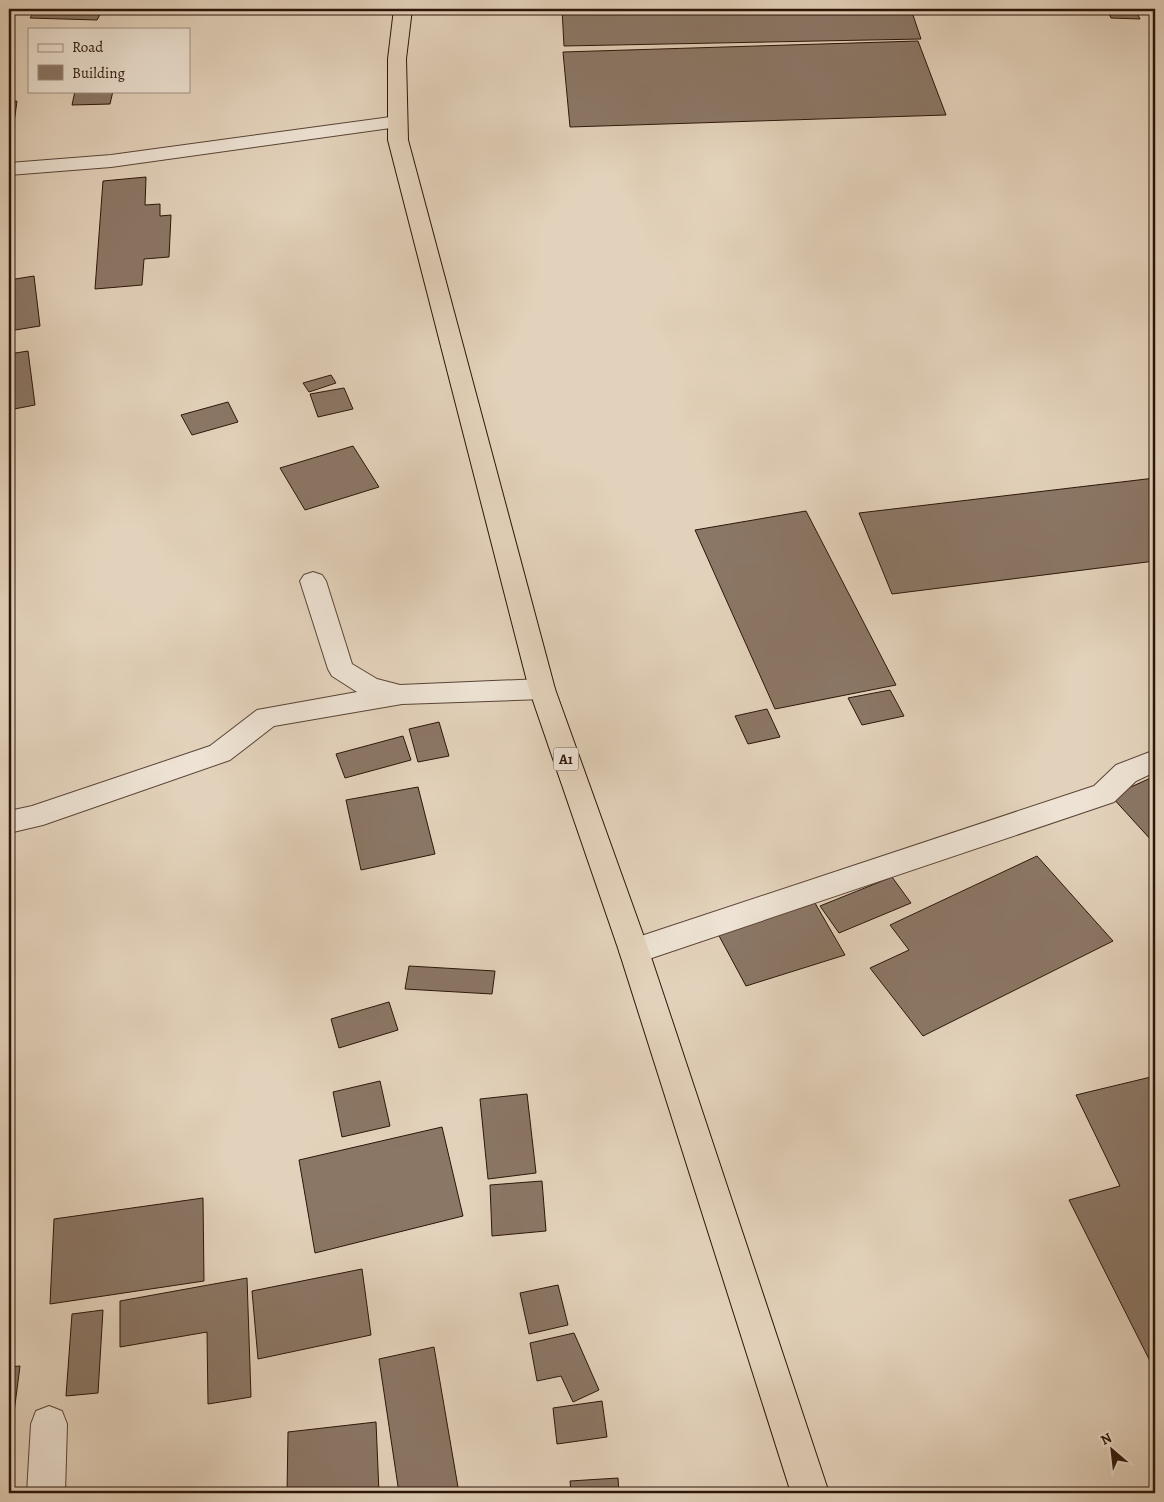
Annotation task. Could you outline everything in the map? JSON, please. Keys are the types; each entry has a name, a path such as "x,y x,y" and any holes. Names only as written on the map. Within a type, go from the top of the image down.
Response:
{"highway":[{"name":"A1","path":"403,9 399,31 395,83 398,140 542,689 634,951 810,1493"}],"street":[{"path":"9,169 111,161 398,122"},
{"path":"313,580 341,669 369,687 402,694"},
{"path":"9,822 33,817 220,753 267,717 402,694 542,689"},
{"path":"634,951 1104,794 1126,772 1155,760"},
{"path":"46,1493 49,1424"}],"building":[{"path":"36,9 103,9 97,20 30,18"},
{"path":"562,9 911,9 921,39 564,46"},
{"path":"1107,9 1135,9 1140,19 1111,18"},
{"path":"918,41 946,115 570,127 563,52"},
{"path":"75,92 113,92 110,104 72,105"},
{"path":"17,101 11,145 9,145 9,102"},
{"path":"146,177 145,205 160,204 160,216 171,215 169,257 144,259 142,285 95,289 103,181"},
{"path":"34,276 40,326 9,331 9,280"},
{"path":"28,351 35,405 9,410 9,354"},
{"path":"331,375 336,383 309,392 303,383"},
{"path":"344,388 353,409 318,417 310,394"},
{"path":"228,402 238,422 192,435 181,415"},
{"path":"353,446 379,487 305,510 280,468"},
{"path":"1155,478 1155,561 892,594 859,513"},
{"path":"806,511 896,685 775,709 695,530"},
{"path":"890,690 904,716 862,725 848,698"},
{"path":"767,709 780,737 748,744 735,716"},
{"path":"439,722 449,756 418,762 409,729"},
{"path":"403,736 411,760 345,778 336,754"},
{"path":"1155,776 1155,839 1152,841 1111,796"},
{"path":"418,787 435,854 361,870 346,800"},
{"path":"1037,856 1113,941 923,1036 870,968 909,950 890,925"},
{"path":"892,877 911,903 839,933 820,906"},
{"path":"815,903 845,955 746,986 718,934"},
{"path":"409,966 495,971 492,994 405,989"},
{"path":"389,1002 398,1030 339,1048 331,1019"},
{"path":"1155,1076 1155,1371 1069,1200 1120,1186 1076,1095"},
{"path":"380,1081 390,1126 342,1137 333,1092"},
{"path":"527,1094 536,1173 488,1179 480,1099"},
{"path":"442,1127 463,1216 315,1253 299,1160"},
{"path":"542,1181 546,1231 492,1236 490,1185"},
{"path":"203,1198 204,1281 50,1304 54,1219"},
{"path":"9,1225 13,1225 9,1261"},
{"path":"362,1269 371,1335 258,1359 252,1291"},
{"path":"247,1278 251,1397 208,1404 207,1332 120,1347 120,1301"},
{"path":"558,1285 568,1325 529,1334 520,1293"},
{"path":"103,1310 98,1393 66,1396 72,1314"},
{"path":"574,1333 599,1390 573,1402 561,1376 537,1381 530,1343"},
{"path":"434,1347 459,1493 399,1493 379,1359"},
{"path":"20,1366 9,1451 9,1367"},
{"path":"602,1401 607,1437 557,1444 553,1408"},
{"path":"376,1422 379,1493 287,1493 288,1432"},
{"path":"618,1478 619,1493 571,1493 570,1481"}]}
